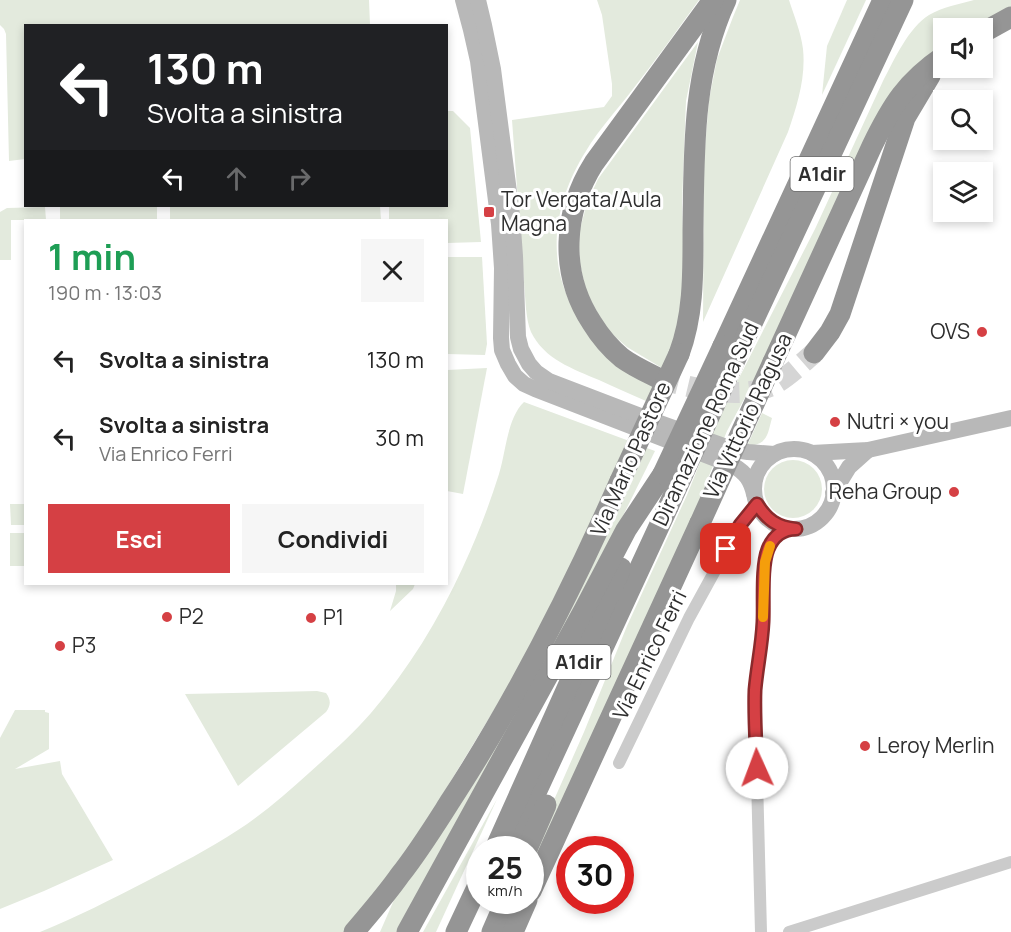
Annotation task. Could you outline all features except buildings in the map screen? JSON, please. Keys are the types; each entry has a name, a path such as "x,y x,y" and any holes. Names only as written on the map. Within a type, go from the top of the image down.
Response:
{"highway":[{"path":"658,378 622,358 606,343 588,318 572,277 568,253 570,226 579,190 594,163 713,0"},
{"name":"Via Mario Pastore","path":"402,874 470,772 546,639 679,354 691,303 693,155 698,98 711,39 726,0"},
{"name":"Diramazione Roma Sud","path":"516,836 668,507 732,346 884,0"},
{"name":"Diramazione Roma Sud","path":"663,474 732,346 903,0"},
{"path":"993,27 1011,17"},
{"name":"Via Vittorio Ragusa","path":"544,863 867,157 901,94 933,64"},
{"path":"814,353 840,314 905,118 933,71"},
{"path":"407,932 626,530 663,474"},
{"name":"A1dir","path":"501,836 663,474"},
{"path":"533,836 559,775 608,638"},
{"path":"354,932 402,874"},
{"path":"374,932 402,874"},
{"path":"456,932 466,911"},
{"path":"472,932 480,914"},
{"path":"492,932 500,914"},
{"path":"513,931 521,914"}],"street":[{"path":"463,0 476,53 499,224 502,286 501,343 503,355 508,364 519,380 535,389 734,466 750,481 764,515 773,523 784,528 796,529"},
{"path":"478,0 497,100 514,237 519,344 536,372 555,384 735,450 774,454 800,449 812,453 822,460 829,470 834,493"},
{"path":"812,453 868,450 1011,418"},
{"path":"761,932 755,702 767,551 774,539 783,531 806,527 816,523 822,517 828,510 834,493 849,467 868,450"},
{"path":"756,499 754,482 758,471 774,454"},
{"name":"Via Enrico Ferri","path":"619,764 685,625 756,499"},
{"path":"789,932 1011,862"}],"shaded area":[{"path":"0,0 369,0 370,24 24,24 24,159 9,161 6,34 0,25"},
{"path":"597,0 699,0 586,151 568,187 558,226 558,265 571,304 657,381 646,401 569,367 551,356 531,332 526,309 512,120 604,107 612,96 602,15"},
{"path":"740,0 789,0 802,43 804,60 802,81 788,132 703,322 704,160 709,100 717,59"},
{"path":"847,0 866,0 822,95 827,46"},
{"path":"974,0 1011,0 1011,8 993,19 933,18 933,55 926,60 727,431 698,504 544,840 544,836 538,836 627,626 687,495 716,423 815,229 883,81 903,45 922,20 951,6"},
{"path":"698,42 686,101 682,203 683,289 676,335 662,368 627,347 604,325 586,291 580,264 580,229 587,203 598,179"},
{"path":"448,111 453,111 470,128 481,242 448,243 448,219 389,219 389,207 448,207"},
{"path":"45,207 46,219 11,220 11,260 0,260 0,212 7,208"},
{"path":"60,207 157,207 157,219 60,219"},
{"path":"170,207 380,207 381,219 170,219"},
{"path":"448,257 482,257 487,344 485,355 448,354"},
{"path":"487,368 463,494 448,491 448,370"},
{"path":"524,402 632,442 522,664 410,848 345,932 40,932 147,881 238,830 292,788 364,721 385,697 410,662 454,586 491,498 514,417"},
{"path":"762,413 772,418 766,438 759,443 747,446"},
{"path":"644,447 655,451 567,629 398,932 380,932 394,900"},
{"path":"793,460 809,465 817,473 822,489 817,505 809,513 793,518 777,513 769,505 764,489 769,473 777,465"},
{"path":"10,504 24,504 24,525 11,525"},
{"path":"10,533 24,533 24,566 10,566"},
{"path":"396,585 415,585 390,611"},
{"path":"317,691 326,693 329,698 330,705 326,712 238,786 185,694"},
{"path":"15,710 45,710 49,713 49,749 15,769 60,761 62,774 113,860 0,909 0,738"},
{"path":"497,799 480,836 476,836"},
{"path":"466,855 466,867 436,932 423,932"}],"tunnel":[{"path":"658,378 685,386 716,391 760,390 773,385 814,353"}],"slow traffic":[{"path":"763,617 765,562 770,546"}],"place":[{"name":"Tor Vergata/Aula Magna","path":"489,212"},
{"name":"OVS","path":"982,332"},
{"name":"Nutri × you","path":"835,422"},
{"name":"Reha Group","path":"954,492"},
{"name":"P2","path":"167,617"},
{"name":"P1","path":"311,618"},
{"name":"P3","path":"60,646"},
{"name":"Leroy Merlin","path":"865,746"}],"route":[{"path":"726,549 740,525 757,504 773,523 784,528 796,529 783,531 776,536 771,542 766,557 761,653 755,693 757,768"}]}
